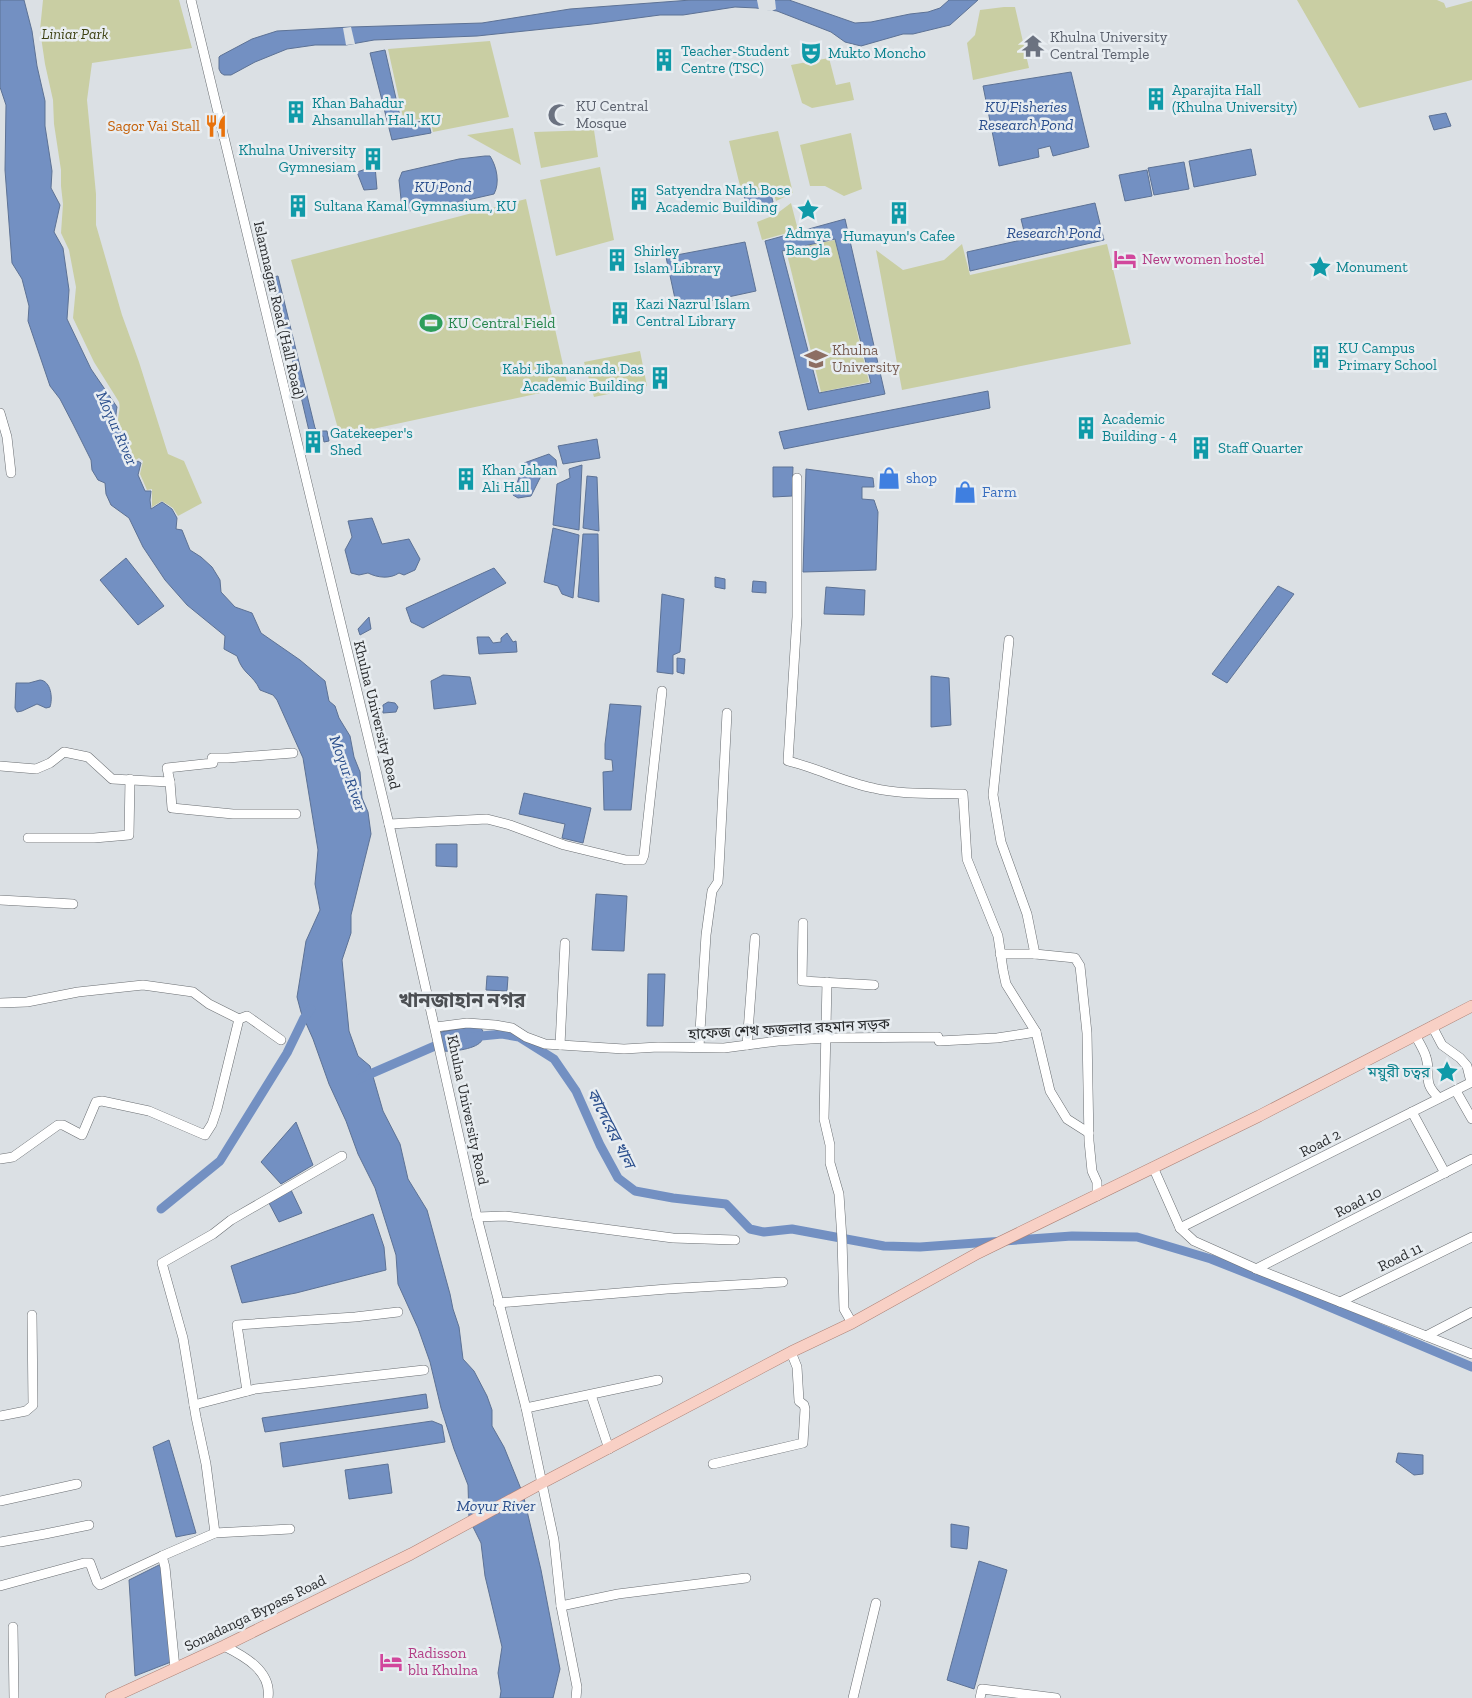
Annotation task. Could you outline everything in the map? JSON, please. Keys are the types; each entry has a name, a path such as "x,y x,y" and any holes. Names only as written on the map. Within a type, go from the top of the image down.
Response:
{"main road":[{"name":"Sonadanga Bypass Road","path":"111,1698 224,1646 411,1554 531,1488 790,1352 852,1323 978,1253 1259,1116 1472,1006"}],"street":[{"name":"Islamnagar Road (Hall Road)","path":"191,0 341,626"},
{"path":"0,413 11,473"},
{"path":"797,478 797,617 788,761 803,764 871,788 893,792 963,794 967,859 998,936 1006,984 1036,1032 1050,1091 1067,1119 1089,1133"},
{"name":"Khulna University Road","path":"341,626 436,1027 477,1217 526,1408 554,1540 560,1606 577,1687 576,1698"},
{"path":"1009,640 993,795 1001,842 1027,914 1035,954"},
{"path":"389,824 487,819 510,825 564,845 626,860 642,860 644,856 662,691"},
{"path":"699,1047 706,935 712,891 718,882 727,713"},
{"path":"0,766 36,769 50,763 64,752 88,757 112,779 170,782"},
{"path":"293,753 212,758 213,764 167,768 172,808 233,814 296,814"},
{"path":"28,838 94,838 129,835 130,779"},
{"path":"0,900 73,904"},
{"path":"804,923 802,981 874,985"},
{"path":"747,1045 755,938"},
{"path":"560,1045 565,943"},
{"path":"1000,954 1035,954 1075,958 1080,966 1088,1033 1089,1133 1092,1171 1097,1182 1097,1196"},
{"path":"827,982 824,1119 830,1144 830,1163 839,1194 844,1309 852,1323"},
{"path":"0,1003 27,1002 78,992 143,985 193,992 209,1004 239,1020"},
{"path":"0,1159 13,1157 58,1125 63,1125 82,1135 96,1102 102,1101 149,1112 205,1135 212,1124 217,1109 239,1020 247,1016 280,1040"},
{"name":"হাফেজ শেখ ফজলার রহমান সড়ক","path":"436,1027 467,1024 495,1025 512,1028 526,1037 545,1044 624,1049 724,1048 827,1038 938,1037 939,1041 997,1038 1036,1032"},
{"path":"1432,1026 1442,1045 1460,1058 1467,1066 1471,1082"},
{"path":"1415,1035 1426,1055 1428,1064 1427,1081 1432,1092 1439,1098"},
{"name":"Road 2","path":"1180,1228 1471,1082"},
{"path":"1456,1091 1472,1119"},
{"path":"1412,1112 1445,1173"},
{"path":"215,1533 206,1464 183,1338 162,1263 213,1234 231,1220 342,1156"},
{"name":"Road 10","path":"1256,1269 1472,1159"},
{"path":"1153,1167 1180,1228 1194,1241 1256,1269 1472,1354"},
{"path":"477,1217 505,1216 673,1238 735,1240"},
{"name":"Road 11","path":"1340,1302 1472,1237"},
{"path":"498,1303 782,1282"},
{"path":"247,1391 237,1325 355,1317 398,1312"},
{"path":"1426,1336 1472,1312"},
{"path":"0,1416 26,1411 33,1405 32,1315"},
{"path":"713,1464 804,1443 805,1409 804,1405 799,1401 797,1367 790,1352"},
{"path":"194,1405 247,1391 424,1370"},
{"path":"526,1408 658,1380"},
{"path":"591,1395 609,1448"},
{"path":"0,1501 77,1484"},
{"path":"0,1542 89,1525"},
{"path":"0,1586 84,1563 90,1563 100,1585 215,1533 290,1528"},
{"path":"162,1556 165,1567 176,1668"},
{"path":"560,1606 618,1594 746,1578"},
{"path":"853,1698 876,1603"},
{"path":"13,1627 14,1698"},
{"path":"224,1646 241,1654 253,1664 267,1684 268,1698"},
{"path":"980,1698 982,1689 1056,1698"}],"green space":[{"name":"Liniar Park","path":"43,0 179,0 192,48 92,63 87,100 96,194 96,225 122,315 168,454 184,461 202,503 178,516 173,508 162,501 152,507 152,489 147,490 140,474 143,461 139,458 132,462 130,445 123,431 118,426 119,402 94,362 73,318 76,287 69,250 61,233 63,204 61,170 54,124 53,100 40,30"},
{"path":"1297,0 1437,0 1444,3 1446,8 1472,1 1472,80 1359,108"},
{"path":"1015,7 1029,68 973,80 967,43 975,35 980,10"},
{"path":"490,41 509,117 433,132 430,117 404,122 388,49"},
{"path":"829,58 836,85 850,82 854,100 812,108 802,103 791,65"},
{"path":"513,128 521,165 467,135"},
{"path":"594,130 598,157 541,168 534,132"},
{"path":"778,131 793,193 776,201 772,188 742,194 729,141"},
{"path":"851,133 862,189 844,196 825,186 810,186 800,145"},
{"path":"600,167 614,240 556,256 540,180"},
{"name":"KU Central Field","path":"526,199 568,387 340,436 291,260"},
{"path":"791,203 798,230 762,240 757,222 775,215"},
{"path":"835,240 869,382 821,392 786,250"},
{"path":"962,244 970,275 1107,244 1131,344 902,390 876,250 903,270 944,260"},
{"path":"640,351 647,386 594,397 584,362"}],"water":[{"name":"Moyur River","path":"0,0 24,0 32,31 45,101 45,126 52,171 51,188 60,205 54,232 63,248 69,290 67,319 91,369 117,407 117,424 129,446 127,461 132,465 138,461 141,463 138,475 145,491 151,491 151,509 162,502 172,509 177,518 176,529 182,530 190,550 212,567 220,580 221,592 235,607 252,613 261,633 300,660 325,681 329,701 335,706 339,718 350,736 354,757 360,772 362,798 368,812 371,834 351,915 351,933 342,960 349,1031 358,1056 370,1066 383,1111 400,1144 408,1179 427,1210 459,1327 463,1359 474,1371 487,1396 492,1410 492,1426 504,1447 523,1494 541,1570 560,1669 553,1698 500,1698 501,1691 498,1673 502,1647 485,1576 481,1543 469,1519 468,1485 441,1408 430,1362 418,1328 398,1284 396,1255 375,1188 358,1154 346,1121 329,1084 297,997 306,941 320,910 315,884 318,850 303,758 277,700 273,695 260,690 242,667 237,656 224,649 225,636 187,605 165,580 143,547 129,518 111,505 106,494 105,483 98,480 92,470 91,460 73,424 60,399 50,386 28,321 29,306 22,279 12,263 5,170 6,105 0,87"},
{"path":"691,0 789,0 855,23 928,12 940,8 949,0 978,0 950,25 913,34 903,34 861,46 845,42 831,32 777,11 735,7 683,15 660,15 477,36 374,40 346,45 315,45 287,49 255,62 231,75 224,75 219,69 220,56 252,39 277,31 482,23 570,9"},
{"path":"385,50 402,125 428,120 431,133 392,140 370,53"},
{"name":"KU Fisheries Research Pond","path":"1071,72 1089,147 1053,156 1050,146 1038,149 1039,157 999,166 983,86"},
{"path":"1446,113 1451,126 1434,130 1429,116"},
{"path":"1251,149 1256,175 1194,187 1189,161"},
{"name":"KU Pond","path":"490,156 496,170 497,185 494,194 459,202 447,207 427,207 409,211 402,209 399,180 402,172 459,159"},
{"path":"1184,162 1189,189 1154,195 1148,168"},
{"path":"375,166 377,189 364,190 357,172"},
{"path":"1147,170 1152,196 1125,201 1119,175"},
{"path":"770,190 773,202 765,210 748,213 744,196"},
{"name":"Research Pond","path":"1095,203 1104,240 970,271 967,252 1026,239 1021,219"},
{"path":"845,219 885,394 808,410 765,241","holes":["835,239 871,383 819,393 782,251"]},
{"path":"745,242 756,291 677,308 666,257"},
{"path":"278,276 315,428 318,431 327,431 329,441 324,442 323,436 314,437 309,431 273,277"},
{"path":"988,391 990,408 784,449 779,432"},
{"path":"597,439 600,458 563,464 558,446"},
{"path":"549,454 556,460 557,470 542,474 531,496 518,498 513,495 524,463"},
{"path":"582,465 579,530 553,525 557,484 570,478 569,469"},
{"path":"773,467 793,467 792,496 773,497"},
{"path":"806,469 873,478 874,487 862,487 862,499 874,500 878,512 876,570 803,572"},
{"path":"587,476 597,477 599,531 583,528"},
{"path":"372,518 382,544 409,539 420,559 415,570 404,575 399,573 388,577 380,577 368,573 359,575 351,573 345,550 352,537 348,521"},
{"path":"553,528 579,535 573,598 562,594 558,586 544,582"},
{"path":"583,534 598,534 599,602 578,597"},
{"path":"126,558 164,606 138,625 100,580"},
{"path":"494,568 506,583 423,628 411,622 406,608"},
{"path":"715,577 725,579 725,589 715,587"},
{"path":"753,581 766,582 766,593 752,592"},
{"path":"1278,586 1294,594 1227,683 1212,674"},
{"path":"826,587 865,590 864,615 824,614"},
{"path":"662,594 684,599 680,652 673,655 673,674 657,672"},
{"path":"369,617 371,629 360,635 358,629"},
{"path":"507,633 513,642 516,641 517,652 479,654 477,637 489,637 493,643 501,642 501,638"},
{"path":"677,658 685,659 684,674 677,672"},
{"path":"443,675 470,677 476,704 434,709 431,681"},
{"path":"931,676 949,678 951,725 931,727"},
{"path":"40,680 47,683 49,687 50,707 46,708 37,704 17,712 15,708 16,683 29,683"},
{"path":"388,702 395,703 398,707 396,712 383,713 383,705"},
{"path":"610,704 641,706 631,810 604,810 603,772 613,771 612,760 605,759"},
{"path":"524,793 591,808 583,843 562,838 565,824 519,814"},
{"path":"436,844 457,844 457,867 436,866"},
{"path":"596,894 627,896 624,951 592,950"},
{"path":"648,974 665,974 663,1026 647,1026"},
{"path":"487,976 508,977 507,991 486,990"},
{"path":"480,1027 483,1031 480,1043 464,1049 443,1051 441,1048 444,1042 439,1038 441,1032"},
{"path":"296,1122 313,1165 281,1184 261,1162"},
{"path":"291,1190 302,1213 279,1222 269,1203"},
{"path":"373,1214 384,1247 386,1270 296,1293 242,1303 231,1266"},
{"path":"426,1394 428,1408 265,1432 262,1418"},
{"path":"432,1421 442,1425 445,1442 283,1467 280,1443"},
{"path":"169,1440 196,1533 176,1537 153,1447"},
{"path":"1398,1453 1423,1455 1423,1474 1414,1475 1396,1462"},
{"path":"388,1464 392,1493 349,1499 345,1470"},
{"path":"951,1524 969,1527 967,1549 951,1547"},
{"path":"979,1561 1007,1570 974,1689 947,1680"},
{"path":"163,1563 171,1662 135,1676 129,1580"}],"pier":[{"path":"757,0 775,0 776,9 772,11 759,10"},
{"path":"351,27 355,44 346,45 343,28"}],"waterway":[{"path":"161,1209 220,1161 287,1053 304,1018 311,1009"},
{"path":"471,1037 502,1034 519,1037 554,1059 576,1091 600,1145 618,1178 635,1191 673,1198 726,1204 750,1229 764,1232 792,1229 884,1246 920,1247 1072,1236 1137,1237 1211,1259 1472,1367"},
{"name":"কাদেরের খাল","path":"361,1078 444,1042 456,1040"}],"place":[{"name":"Khulna University Central Temple","path":"1033,46"},
{"name":"Mukto Moncho","path":"811,53"},
{"name":"Teacher-Student Centre (TSC)","path":"664,60"},
{"name":"Aparajita Hall (Khulna University)","path":"1156,99"},
{"name":"Khan Bahadur Ahsanullah Hall, KU","path":"296,112"},
{"name":"KU Central Mosque","path":"559,115"},
{"name":"Sagor Vai Stall","path":"216,126"},
{"name":"Khulna University Gymnesiam","path":"373,159"},
{"name":"Satyendra Nath Bose Academic Building","path":"639,199"},
{"name":"Sultana Kamal Gymnasium, KU","path":"298,206"},
{"name":"Admya Bangla","path":"808,210"},
{"name":"Humayun's Cafee","path":"899,213"},
{"name":"New women hostel","path":"1125,259"},
{"name":"Shirley Islam Library","path":"617,260"},
{"name":"Monument","path":"1320,267"},
{"name":"Kazi Nazrul Islam Central Library","path":"620,313"},
{"name":"KU Central Field","path":"431,323"},
{"name":"KU Campus Primary School","path":"1321,357"},
{"name":"Khulna University","path":"816,359"},
{"name":"Kabi Jibanananda Das Academic Building","path":"660,378"},
{"name":"Academic Building - 4","path":"1086,428"},
{"name":"Gatekeeper's Shed","path":"313,442"},
{"name":"Staff Quarter","path":"1201,448"},
{"name":"shop","path":"889,478"},
{"name":"Khan Jahan Ali Hall","path":"466,479"},
{"name":"Farm","path":"965,492"},
{"name":"ময়ুরী চত্বর","path":"1447,1072"},
{"name":"Radisson blu Khulna","path":"391,1662"}],"district":[{"name":"খানজাহান নগর","path":"462,1000"}]}
